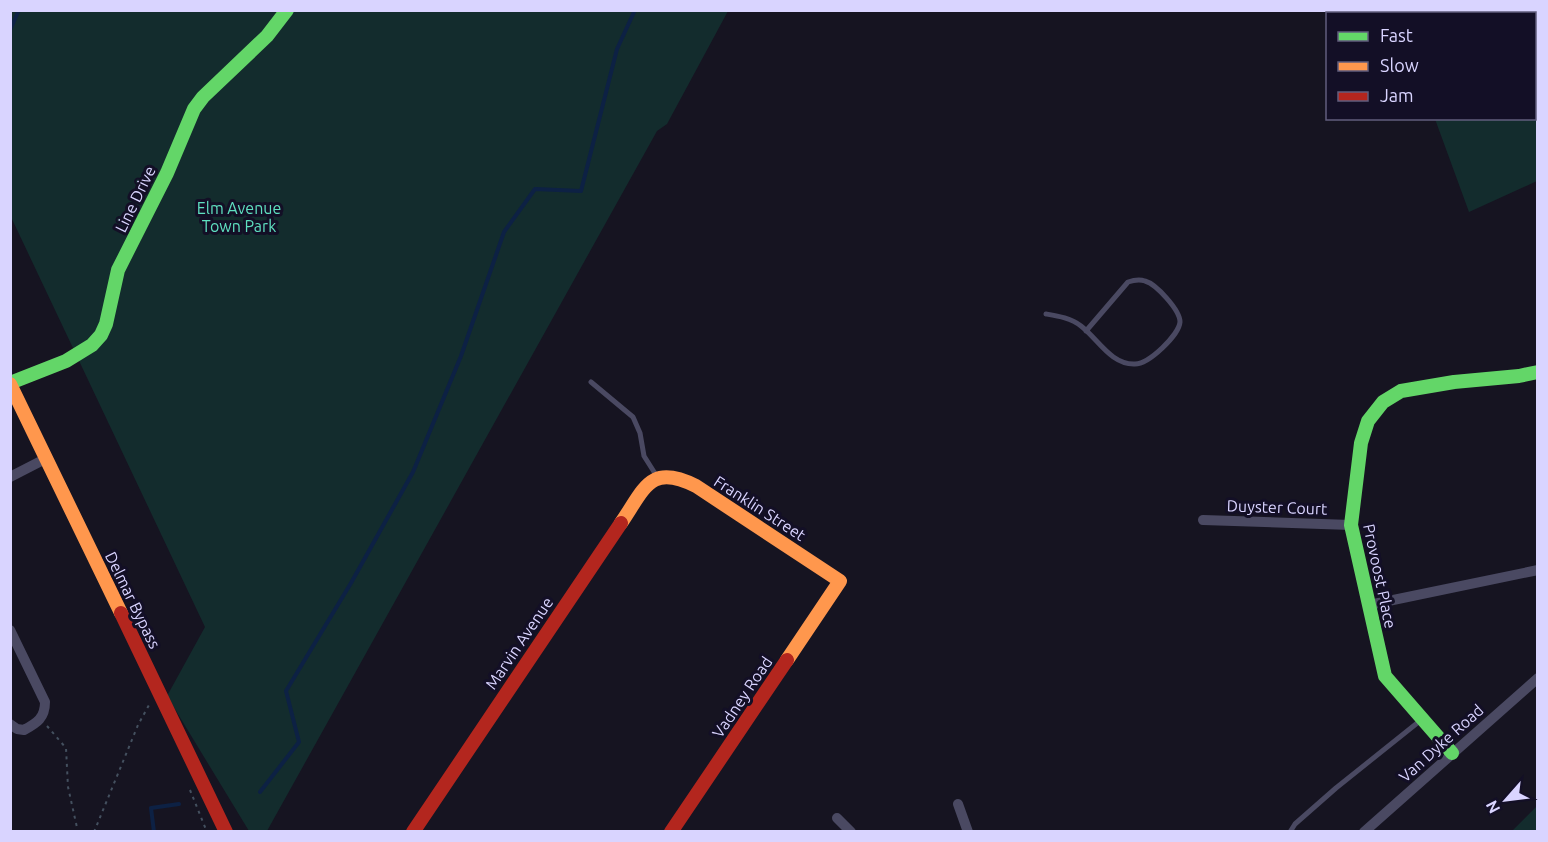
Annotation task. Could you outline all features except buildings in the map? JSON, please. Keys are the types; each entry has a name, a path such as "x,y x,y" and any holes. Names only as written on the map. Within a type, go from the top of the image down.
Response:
{"street":[{"name":"Line Drive","path":"10,383 60,362 96,343 106,325 113,281 163,183 194,110 203,97 276,27 287,10"},
{"name":"Provoost Place","path":"1452,753 1385,676 1351,525 1360,443 1368,421 1383,402 1401,391 1538,372"},
{"name":"Delmar Bypass","path":"10,383 226,831"},
{"path":"10,477 47,459"},
{"name":"Franklin Street","path":"657,476 672,475 696,486 840,580"},
{"name":"Marvin Avenue","path":"413,831 646,486 657,476"},
{"name":"Duyster Court","path":"1203,520 1351,525"},
{"path":"1369,605 1538,570"},
{"name":"Vadney Road","path":"671,831 840,580"},
{"path":"10,630 45,702 45,712 41,719 24,730 17,729 10,724"},
{"name":"Van Dyke Road","path":"1364,831 1538,678"},
{"path":"958,804 968,831"},
{"path":"837,818 851,831"}],"lane":[{"path":"1046,314 1064,317 1080,325 1086,331 1116,359 1126,364 1137,364 1150,360 1178,327 1180,320 1161,292 1148,281 1137,279 1128,282 1086,331"},
{"path":"591,382 633,417 640,433 644,456 657,476"},
{"path":"1290,831 1336,788 1422,719"}],"path":[{"path":"94,831 138,724 149,705"},
{"path":"41,719 66,748 68,787 78,831"}],"green space":[{"name":"Elm Avenue Town Park","path":"11,11 728,11 667,124 657,131 267,831 249,831 167,696 205,627 11,217"},
{"path":"1537,11 1537,181 1469,212 1435,120 1536,120 1536,12 1395,12"},
{"path":"1537,806 1537,831 1512,831"}],"waterway":[{"path":"10,30 19,10"},
{"path":"260,792 299,742 286,691 351,583 413,472 461,356 504,232 535,189 581,191 617,49 635,10"},
{"path":"154,832 151,808 179,804"}],"traffic: fast":[{"path":"10,383 66,361 92,345 101,335 106,324 118,270 167,173 194,109 203,97 267,36 287,10"},
{"path":"1452,753 1385,676 1351,525 1361,443 1368,421 1383,402 1401,391 1538,372"}],"traffic: slow":[{"path":"10,384 121,613"},
{"path":"621,523 650,483 658,478 668,477 681,480 696,486 840,581 787,660"}],"traffic: jam":[{"path":"413,832 621,523"},
{"path":"121,613 226,832"},
{"path":"671,832 787,660"}]}
